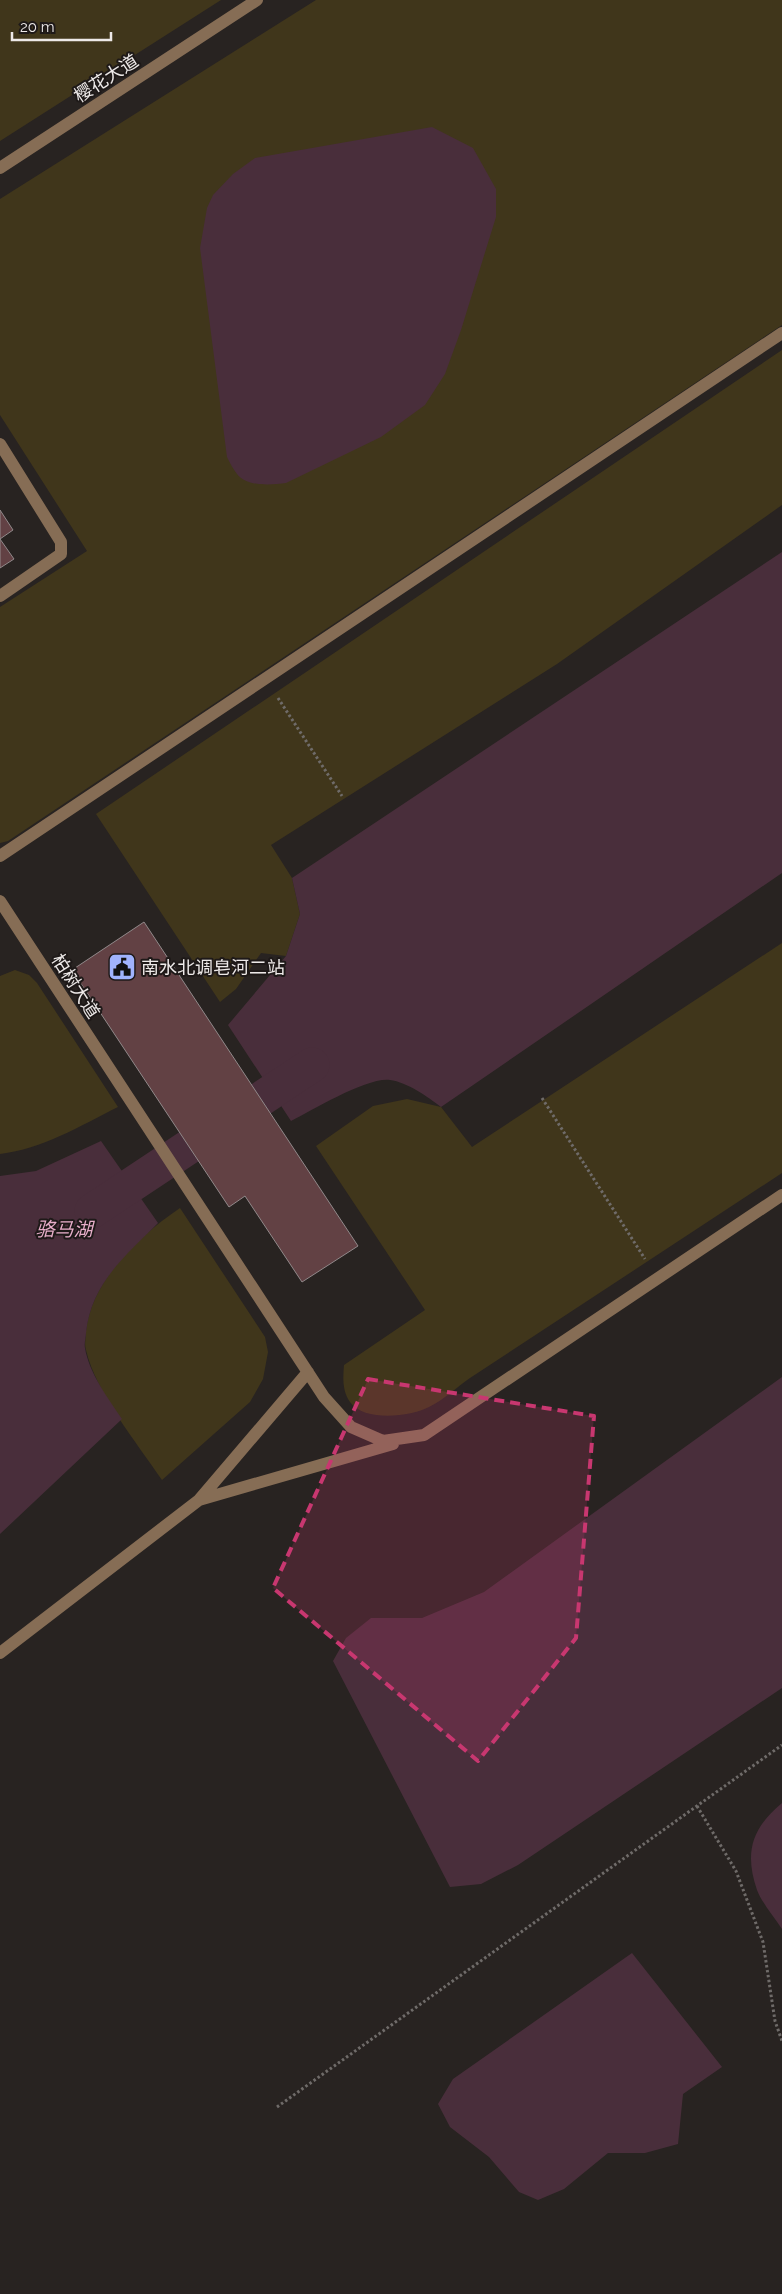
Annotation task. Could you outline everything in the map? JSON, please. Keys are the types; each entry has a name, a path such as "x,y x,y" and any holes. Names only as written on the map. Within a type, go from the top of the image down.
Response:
{"lane":[{"name":"樱花大道","path":"0,168 257,0"},
{"path":"0,856 782,333"},
{"path":"0,444 61,542 61,554 0,596"},
{"name":"柏树大道","path":"0,901 324,1397 351,1428 382,1441 424,1435"},
{"path":"198,1500 424,1435 782,1195"},
{"path":"0,1652 198,1500 308,1372"}],"path":[{"path":"266,678 342,796"},
{"path":"542,1098 658,1279"},
{"path":"277,2107 782,1745"},
{"path":"697,1806 736,1871 763,1942 775,2021 782,2041"}],"highlighted area":[{"path":"368,1379 594,1416 576,1638 478,1761 273,1588"}],"shaded area":[{"path":"0,0 221,0 0,141"},
{"path":"316,0 782,0 782,325 8,841 0,843 0,607 87,551 0,415 0,199"},
{"path":"782,350 782,505 557,664 271,845 292,878 300,914 286,956 261,953 236,989 220,1002 96,814"},
{"path":"782,943 782,1173 470,1378 435,1404 411,1413 388,1416 366,1413 350,1402 344,1389 344,1365 425,1310 316,1146 373,1106 407,1099 441,1107 472,1147"},
{"path":"15,970 29,975 37,983 118,1107 46,1142 0,1154 0,976"},
{"path":"180,1208 265,1337 268,1352 263,1379 250,1402 162,1480 108,1400 91,1366 85,1348 85,1340 90,1312 97,1294 120,1260 164,1219"}],"water":[{"path":"432,127 473,148 496,189 496,217 461,330 445,374 425,405 381,437 286,483 253,483 241,478 227,457 200,248 207,208 213,195 233,174 255,158"},
{"path":"782,552 782,873 441,1107 424,1095 397,1081 380,1080 354,1089 291,1121 228,1025 286,956 300,914 292,878"},
{"name":"骆马湖","path":"101,1141 158,1223 111,1272 102,1285 89,1316 85,1348 90,1367 122,1419 0,1534 0,1176 36,1171"},
{"path":"782,1377 782,1688 518,1865 481,1884 450,1887 333,1661 346,1638 371,1618 422,1618 484,1592"},
{"path":"782,1803 782,1929 759,1895 753,1876 751,1852 757,1831"},
{"path":"632,1953 722,2067 683,2094 678,2144 645,2153 608,2153 564,2189 538,2200 519,2192 489,2157 450,2127 438,2104 453,2079"}],"building":[{"path":"0,510 13,530 0,539"},
{"path":"0,539 14,559 0,568"},
{"path":"144,922 358,1246 302,1282 245,1196 229,1207 72,970"}],"waterway":[{"path":"92,1211 312,1065"}],"place":[{"name":"南水北调皂河二站","path":"122,967"}]}
